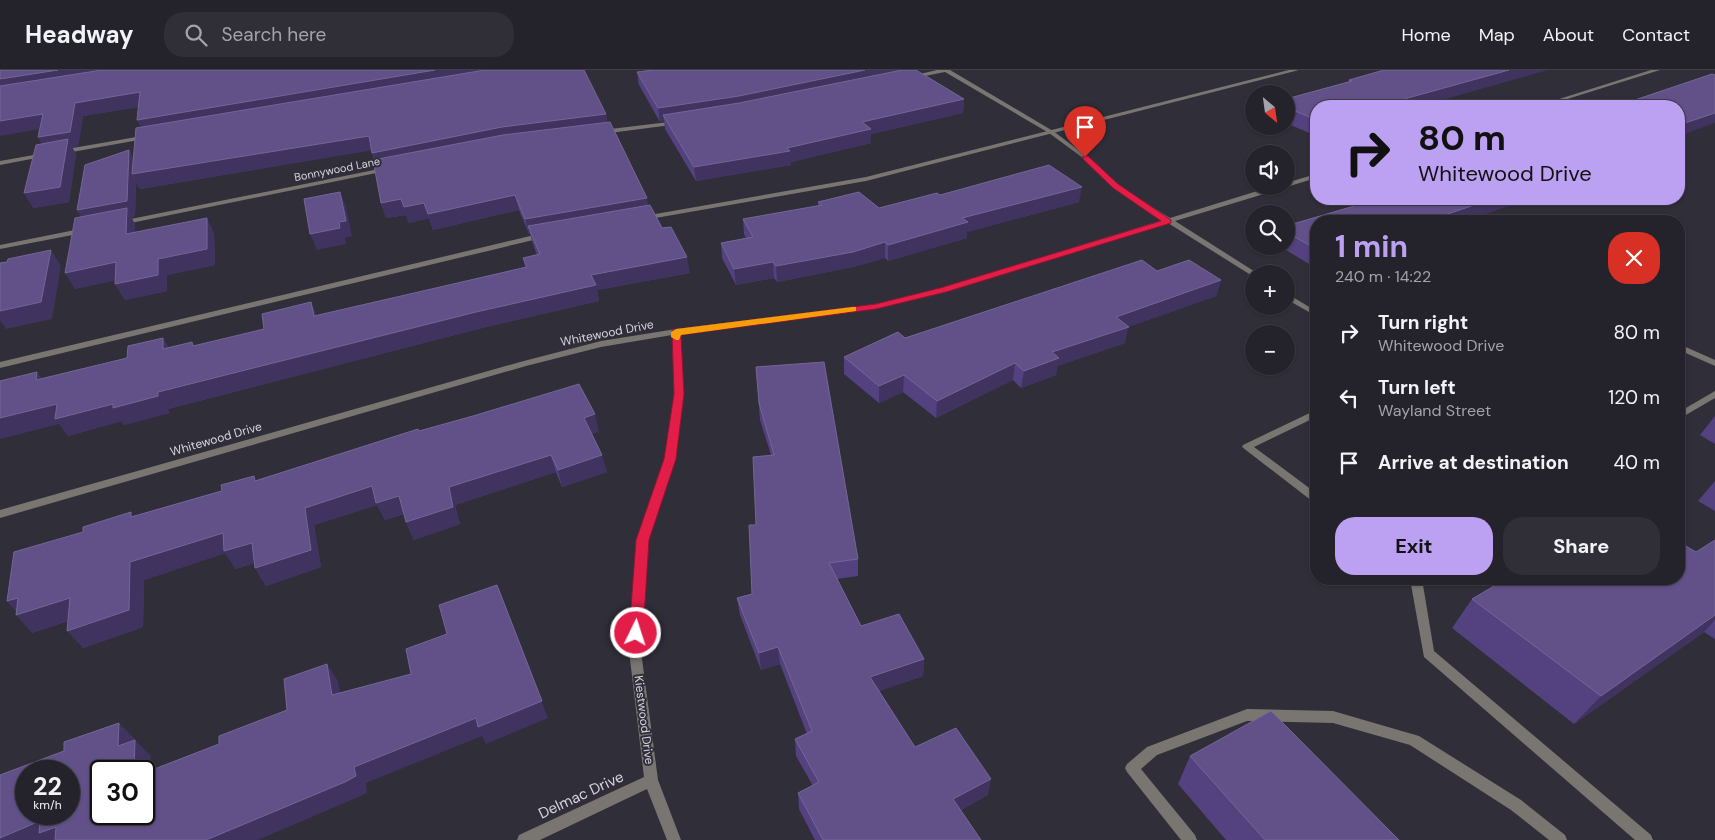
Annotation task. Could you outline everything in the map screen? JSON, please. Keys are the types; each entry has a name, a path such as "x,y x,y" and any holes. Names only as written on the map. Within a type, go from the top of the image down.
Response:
{"street":[{"path":"906,78 945,70 1050,132 1085,157 1115,186 1168,222 1245,269"},
{"path":"631,220 866,179 1296,70"},
{"path":"1560,100 1657,70"},
{"path":"598,132 681,123"},
{"path":"58,152 155,136"},
{"path":"0,163 48,154"},
{"name":"Bonnywood Lane","path":"117,224 399,167"},
{"path":"1295,182 1310,178"},
{"name":"Whitewood Drive","path":"0,514 522,364 601,344 676,332 876,306 943,290 1254,195"},
{"path":"0,247 97,228"},
{"path":"0,365 554,234"},
{"path":"1295,301 1310,310"},
{"name":"Kiestwood Drive","path":"674,840 651,780 635,651 642,540 670,459 679,394 676,332"},
{"path":"1685,350 1715,363"},
{"path":"1685,412 1715,394"},
{"path":"1310,416 1247,447 1310,494"},
{"path":"1417,585 1428,653 1646,840"},
{"path":"1190,840 1132,768 1152,750 1247,715 1333,717 1414,740 1516,806 1560,840"},
{"name":"Delmac Drive","path":"524,840 651,780"}],"building":[{"path":"0,70 58,70 0,79"},
{"path":"102,70 435,70 137,120 140,92 75,103 70,132 38,137 43,114 0,121 0,86"},
{"path":"485,70 584,70 606,114 502,127 372,153 369,136 132,174 136,128"},
{"path":"653,70 865,70 739,96 658,108 637,72"},
{"path":"902,70 916,70 964,99 862,122 871,129 787,148 790,151 694,167 663,115 739,103"},
{"path":"1384,70 1509,70 1401,100 1310,100 1310,117 1295,111 1295,97 1352,81 1349,80"},
{"path":"1712,74 1715,75 1715,113 1685,123 1685,100 1635,100"},
{"path":"610,122 647,198 525,219 515,195 428,214 424,203 404,207 401,199 381,203 373,160 503,135"},
{"path":"68,139 60,187 24,193 36,145"},
{"path":"129,150 127,201 77,210 85,165"},
{"path":"1049,165 1082,187 962,218 968,222 888,245 885,242 853,252 776,266 773,262 734,269 721,243 753,237 743,219 822,205 818,202 859,192 879,208 937,193 940,195"},
{"path":"340,192 346,221 339,222 340,228 310,234 304,199"},
{"path":"650,205 662,228 671,227 687,257 591,275 596,285 476,312 158,392 158,396 113,408 113,404 55,419 57,404 0,418 0,381 37,372 36,380 127,358 128,346 163,338 163,349 192,342 193,346 264,329 262,314 311,302 314,316 527,267 523,258 540,254 528,226"},
{"path":"1358,205 1474,205 1445,215 1323,215"},
{"path":"127,208 126,234 207,218 207,249 158,259 158,275 115,284 116,262 65,273 75,218"},
{"path":"1310,219 1310,246 1295,237 1295,223"},
{"path":"51,250 41,302 0,311 0,263 7,262 8,259"},
{"path":"1142,260 1157,271 1189,260 1221,280 1116,317 1129,327 1052,352 1059,358 1024,371 1015,363 937,401 904,375 879,386 844,357 898,332 905,338"},
{"path":"824,362 858,559 829,563 861,626 899,614 924,659 870,677 915,747 956,728 991,779 953,799 981,840 823,840 798,793 819,782 795,739 812,731 778,647 759,653 737,598 752,594 749,525 756,525 753,457 774,455 759,403 756,367"},
{"path":"579,384 595,414 584,418 602,455 558,470 551,455 449,487 453,507 406,522 399,496 376,503 372,486 305,508 311,550 255,568 252,543 224,551 223,533 130,562 129,610 67,631 70,598 16,615 18,598 7,601 14,552 83,532 83,527 131,512 131,517 222,491 221,485 254,476 255,481 418,429 419,431 473,416"},
{"path":"1715,540 1715,615 1601,696 1472,599 1496,585 1685,585 1685,546 1696,552"},
{"path":"497,585 542,701 478,727 476,718 354,767 356,776 345,782 206,840 55,840 56,827 39,833 40,825 80,825 80,760 40,760 64,751 64,742 119,723 118,746 135,740 134,760 90,760 90,825 155,825 155,769 219,744 219,736 287,710 284,679 327,664 332,695 411,674 406,649 447,634 439,605"},
{"path":"1271,711 1399,840 1265,840 1190,756"},
{"path":"15,769 15,825 31,825 0,838 0,775"}],"slow traffic":[{"path":"676,337 676,332 852,309"}],"route":[{"path":"636,633 642,540 670,459 679,394 676,332 876,306 943,290 1168,222 1115,186 1085,157"}]}
